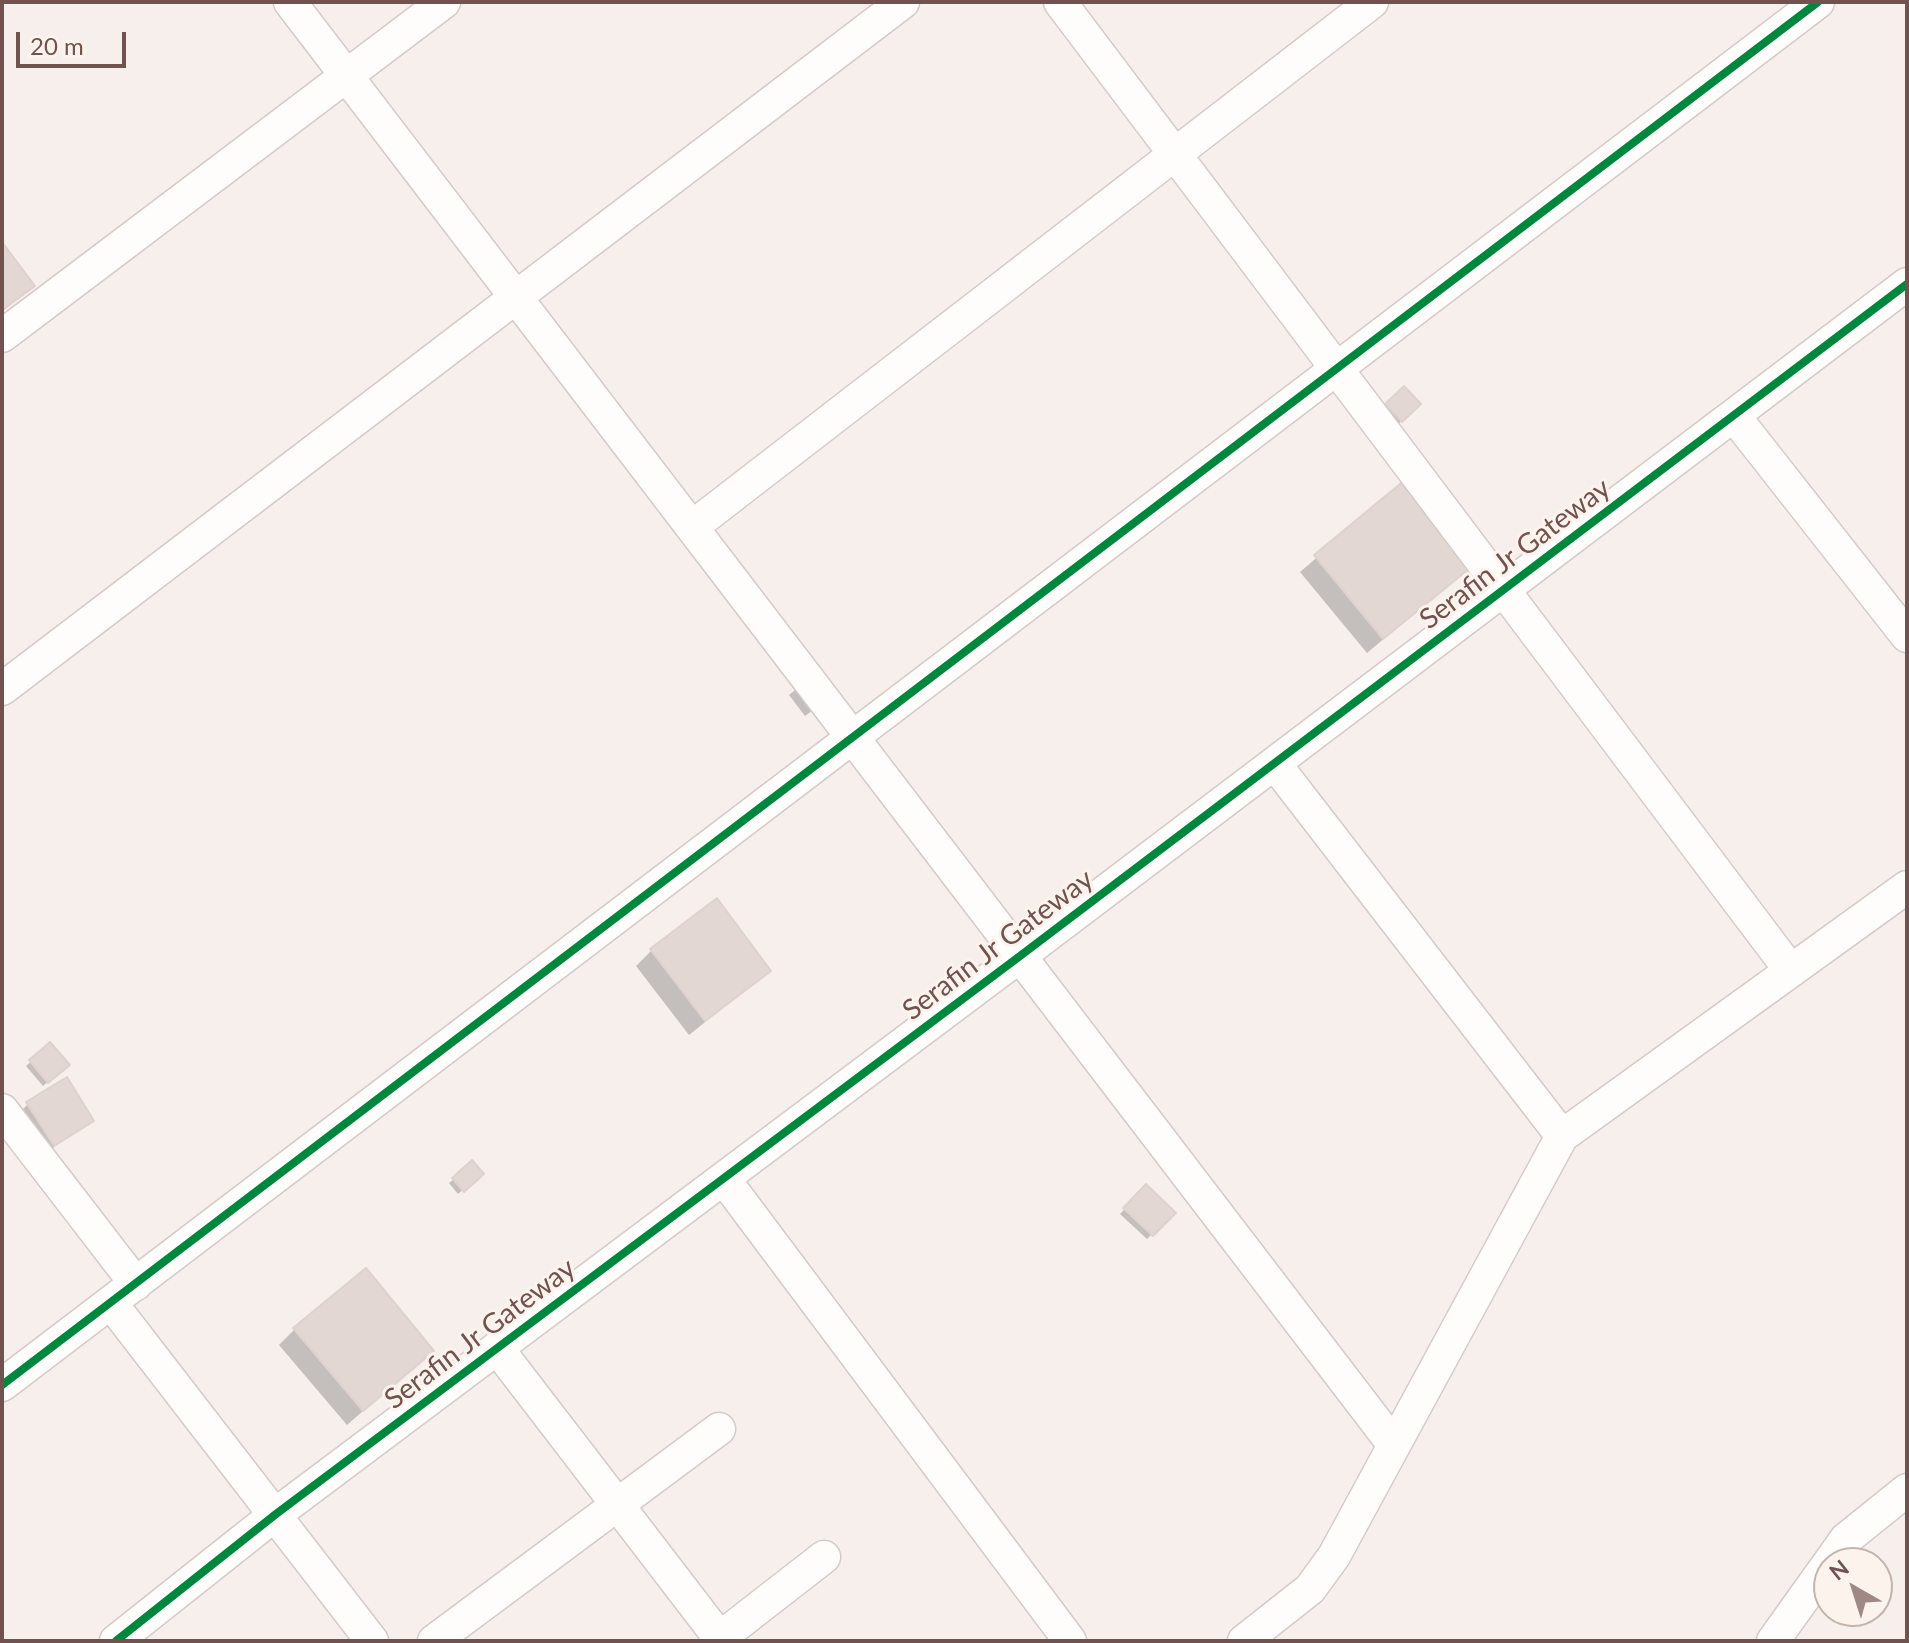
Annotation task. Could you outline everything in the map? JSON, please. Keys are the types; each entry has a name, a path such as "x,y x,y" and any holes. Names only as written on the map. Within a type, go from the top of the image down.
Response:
{"street":[{"path":"290,2 1394,1445"},
{"path":"2,336 444,2"},
{"path":"2,689 903,2"},
{"path":"1060,2 1791,971"},
{"path":"692,527 1372,2"},
{"path":"2,1385 1818,2"},
{"name":"Serafin Jr Gateway","path":"116,1641 276,1514 1275,764 1907,284"},
{"path":"1734,416 1907,636"},
{"path":"1275,764 1562,1136"},
{"path":"1244,1641 1310,1589 1334,1556 1562,1136 1907,887"},
{"path":"2,1110 276,1514 372,1641"},
{"path":"724,1179 1070,1641"},
{"path":"497,1348 719,1640 824,1557"},
{"path":"434,1641 719,1429"},
{"path":"1773,1641 1846,1539 1907,1490"}],"building":[{"path":"2,242 35,286 2,310"},
{"path":"1404,386 1421,404 1402,422 1385,404"},
{"path":"1406,479 1475,564 1383,639 1314,555"},
{"path":"717,898 771,971 705,1021 650,949"},
{"path":"50,1042 70,1065 48,1083 29,1060"},
{"path":"67,1077 94,1121 54,1146 26,1102"},
{"path":"472,1160 484,1174 464,1192 452,1178"},
{"path":"1146,1184 1176,1213 1153,1236 1123,1208"},
{"path":"366,1268 434,1351 363,1411 293,1328"}],"cycle path":[{"path":"2,1385 1818,2"},
{"path":"116,1641 276,1514 1020,956 1907,284"}]}
